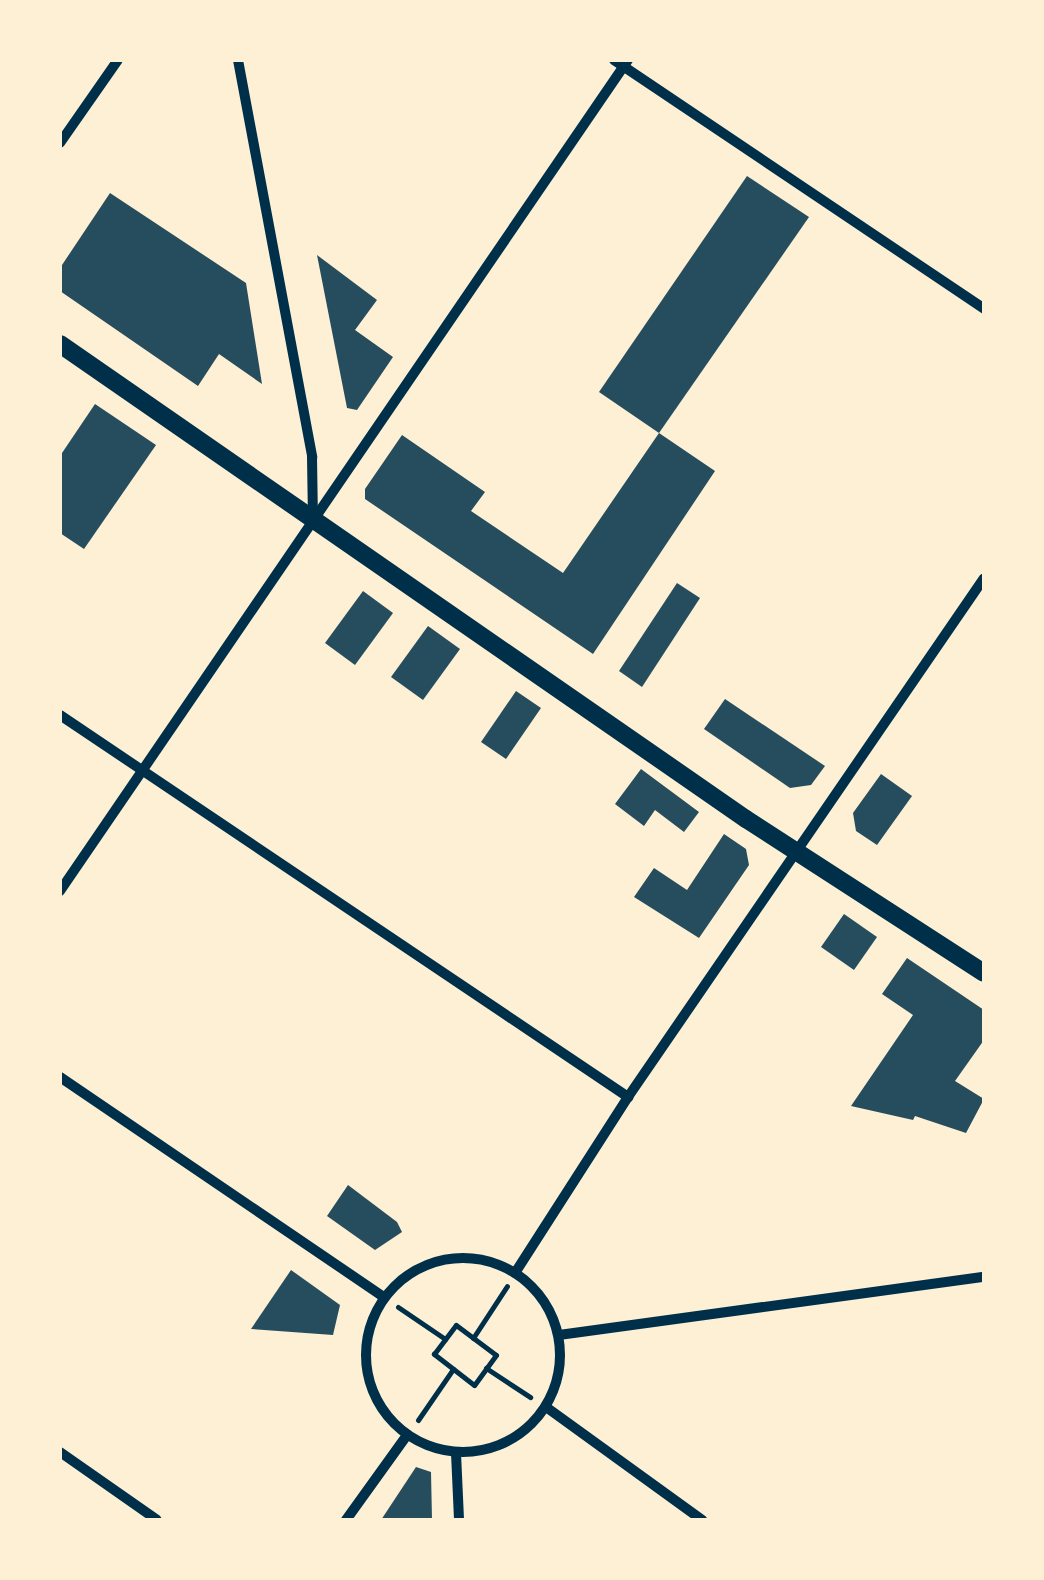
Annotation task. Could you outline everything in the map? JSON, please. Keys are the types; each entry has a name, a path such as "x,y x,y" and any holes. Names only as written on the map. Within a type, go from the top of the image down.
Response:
{"street":[{"path":"60,142 118,60"},
{"path":"238,60 312,457 313,521"},
{"path":"60,891 622,62 984,309"},
{"path":"60,344 796,852 984,973"},
{"path":"515,1272 628,1098 984,578"},
{"path":"60,714 628,1098"},
{"path":"60,1078 384,1297"},
{"path":"460,1257 488,1261 515,1272 544,1299 559,1335 561,1360 546,1408 529,1428 508,1442 456,1453 407,1435 385,1414 368,1371 370,1324 384,1297 405,1276 431,1262 460,1257"},
{"path":"559,1335 984,1276"},
{"path":"546,1408 702,1520"},
{"path":"346,1520 407,1435"},
{"path":"60,1452 157,1520"},
{"path":"456,1453 458,1520"}],"path":[{"path":"473,1338 515,1272"},
{"path":"384,1297 445,1339"},
{"path":"456,1325 473,1338 496,1356 474,1384 434,1354 456,1325"},
{"path":"486,1368 546,1408"},
{"path":"407,1435 454,1369"}],"building":[{"path":"747,176 809,217 659,433 599,392"},
{"path":"110,193 246,283 262,384 219,354 198,386 60,291 60,268"},
{"path":"317,255 377,300 355,330 393,357 357,410 347,408"},
{"path":"95,404 156,445 84,549 60,533 60,456"},
{"path":"659,433 715,471 593,654 365,499 365,489 402,435 485,492 471,511 563,573"},
{"path":"677,583 700,598 642,687 619,671"},
{"path":"363,591 393,613 355,665 325,643"},
{"path":"428,626 460,649 423,700 391,677"},
{"path":"516,691 541,708 506,759 481,742"},
{"path":"725,699 825,766 811,785 790,788 704,729"},
{"path":"641,769 699,812 684,832 655,810 644,826 615,804"},
{"path":"881,774 912,796 877,845 856,831 853,813"},
{"path":"724,834 746,849 749,865 699,938 634,897 654,868 687,890"},
{"path":"844,914 877,937 854,970 821,947"},
{"path":"907,958 984,1010 984,1040 955,1081 984,1099 966,1133 915,1116 913,1120 851,1106 913,1015 882,994"},
{"path":"348,1185 397,1222 402,1232 375,1250 327,1216"},
{"path":"291,1270 340,1305 333,1335 251,1329"},
{"path":"416,1467 431,1472 432,1520 381,1520"}]}
